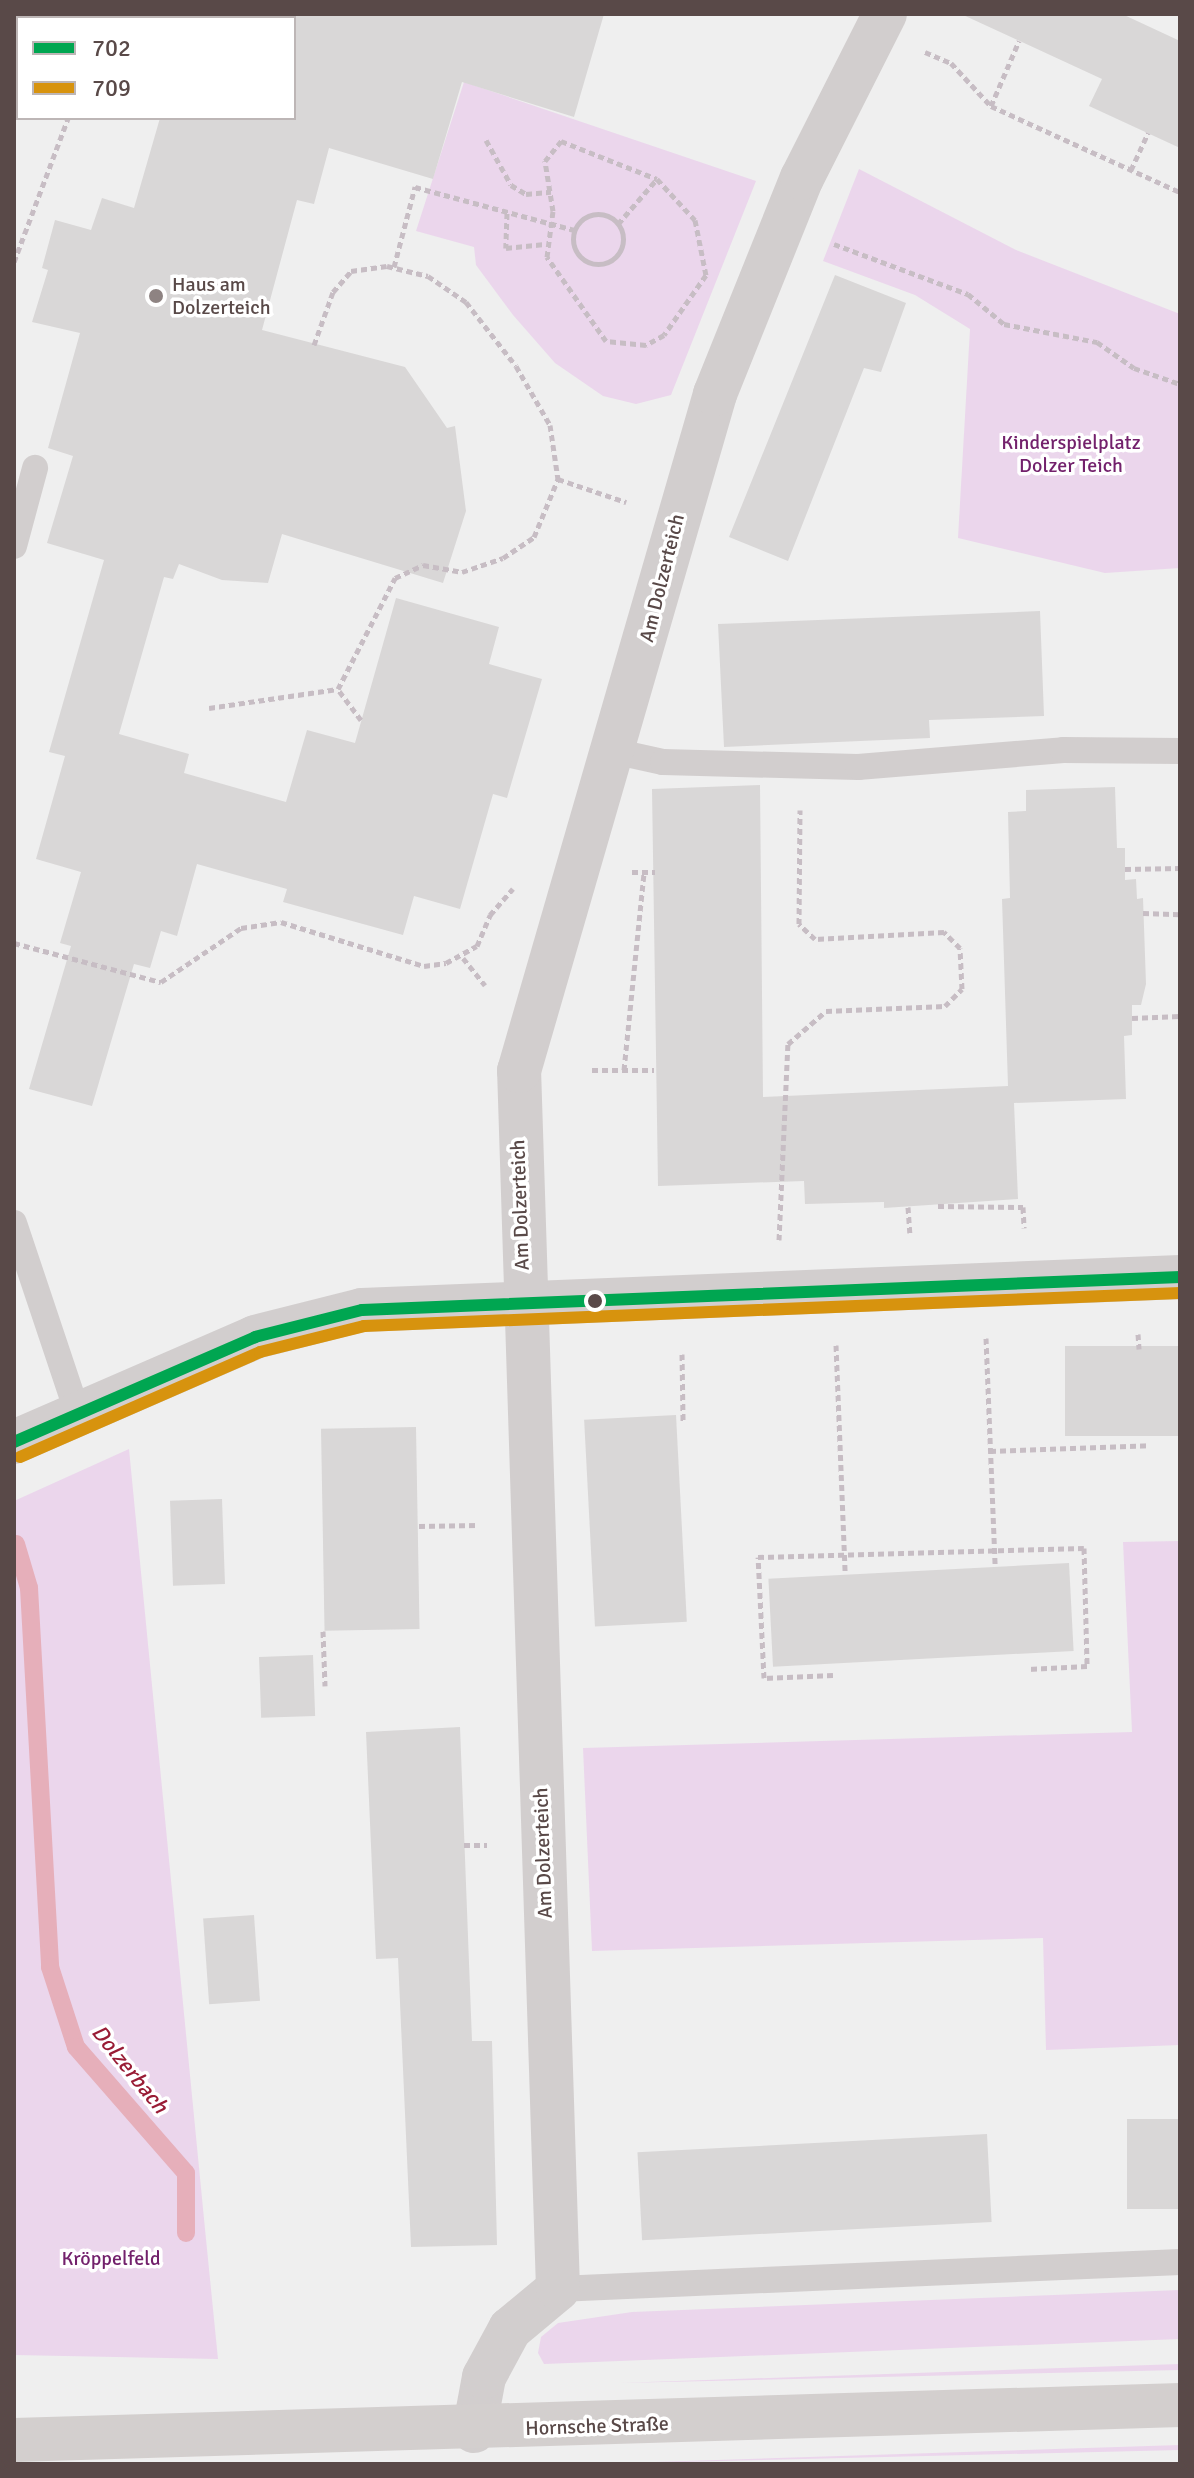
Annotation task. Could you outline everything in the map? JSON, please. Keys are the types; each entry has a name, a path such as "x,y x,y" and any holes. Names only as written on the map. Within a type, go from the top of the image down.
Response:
{"main road":[{"name":"Hornsche Straße","path":"14,2440 474,2431 1180,2405"}],"street":[{"name":"Am Dolzerteich","path":"558,2289 522,1299 519,1071 715,394 782,226 881,22"},
{"path":"14,1442 299,1323 362,1310 522,1299 1180,1277"},
{"path":"474,2431 484,2377 510,2329 558,2289"}],"lane":[{"path":"14,546 35,468"},
{"path":"613,751 663,762 797,765 1180,751"},
{"path":"14,1223 78,1414"},
{"path":"558,2289 1180,2262"}],"path":[{"path":"881,22 951,63 991,106 1180,192"},
{"path":"991,106 1019,41"},
{"path":"14,262 67,120"},
{"path":"1131,170 1148,133"},
{"path":"486,140 511,185 526,194 551,192"},
{"path":"561,141 657,179 695,220 707,254 706,275 664,335 622,348 606,341 545,244 551,225 551,192 545,161 561,141"},
{"path":"618,224 657,179"},
{"path":"394,267 415,187 574,230 598,213 618,224"},
{"path":"507,213 506,248 545,244"},
{"path":"574,230 579,255 603,264 622,247 618,224"},
{"path":"782,226 968,294 1004,324 1097,342 1134,368 1180,384"},
{"path":"314,345 333,292 351,271 394,267 428,276 466,302 499,345 550,425 558,479 534,537 503,558 462,572 423,565 395,578 338,689"},
{"path":"558,479 677,517"},
{"path":"209,708 338,689"},
{"path":"338,689 361,720"},
{"path":"781,1289 788,1044 826,1011 945,1006 962,989 960,948 944,932 815,939 799,924 797,765"},
{"path":"14,943 161,982 241,928 281,922 424,966 446,963 477,946 490,915 541,863 583,854"},
{"path":"1125,869 1180,868"},
{"path":"624,1070 641,872 655,872"},
{"path":"1143,913 1180,914"},
{"path":"1132,1018 1180,1016"},
{"path":"592,1070 654,1070"},
{"path":"938,1206 1023,1207 1024,1229"},
{"path":"908,1207 910,1233"},
{"path":"984,1283 995,1565"},
{"path":"834,1287 845,1571"},
{"path":"990,1451 1150,1445"},
{"path":"833,1675 764,1678 758,1557 1084,1548 1087,1666 1028,1669"},
{"path":"323,1631 325,1686"}],"green space":[{"path":"464,82 756,181 671,395 636,404 603,396 555,363 513,315 476,265 474,247 416,231"},
{"name":"Kinderspielplatz Dolzer Teich","path":"859,169 1016,250 1180,314 1180,568 1105,573 958,538 970,329 915,295 823,261"},
{"name":"Kröppelfeld","path":"129,1449 218,2359 14,2355 14,1501"},
{"path":"1180,1541 1180,2045 1046,2050 1043,1938 592,1951 583,1748 1132,1732 1123,1542"},
{"path":"1180,2290 1180,2339 544,2364 538,2353 541,2337 558,2323 632,2312"},
{"path":"1180,2364 1180,2370 619,2383"},
{"path":"1180,2445 1180,2450 592,2464"}],"building":[{"path":"604,14 574,117 462,82 433,179 329,148 314,204 297,200 262,330 405,367 447,428 455,426 466,511 443,583 282,534 268,583 222,580 179,564 173,579 164,577 119,734 189,754 184,773 286,802 307,730 355,743 396,598 499,627 489,664 542,679 507,798 493,794 460,909 414,896 403,935 283,902 287,889 197,864 177,936 161,931 150,968 134,964 92,1106 29,1089 71,946 60,943 81,872 36,859 65,756 49,752 104,560 47,543 73,456 48,448 80,333 32,322 48,270 42,268 55,220 91,230 102,198 134,208 159,120 296,120 294,16"},
{"path":"961,14 1122,14 1180,41 1180,148 1089,106 1102,79"},
{"path":"835,275 906,303 881,372 864,368 788,561 729,537"},
{"path":"1040,611 1044,716 929,720 930,738 724,747 718,624"},
{"path":"760,785 763,1097 1008,1086 1002,899 1010,898 1008,812 1026,811 1026,790 1115,787 1117,848 1125,848 1125,880 1136,879 1137,899 1143,898 1146,984 1141,1005 1132,1005 1132,1035 1124,1036 1126,1099 1014,1103 1018,1199 884,1208 884,1202 805,1204 804,1181 658,1186 652,789"},
{"path":"1065,1346 1180,1346 1180,1436 1065,1436"},
{"path":"676,1415 687,1622 595,1627 584,1420"},
{"path":"416,1427 420,1629 325,1631 321,1429"},
{"path":"222,1499 225,1584 173,1586 170,1501"},
{"path":"1069,1563 1074,1651 773,1667 768,1579"},
{"path":"313,1655 315,1716 261,1718 259,1657"},
{"path":"460,1727 472,2041 492,2041 497,2245 411,2247 398,1958 376,1959 366,1732"},
{"path":"254,1915 260,2001 209,2004 203,1919"},
{"path":"1127,2119 1180,2119 1180,2209 1127,2209"},
{"path":"987,2134 992,2222 642,2240 637,2152"}],"waterway":[{"name":"Dolzerbach","path":"16,1544 29,1588 50,1967 76,2047 186,2173 186,2233"}],"transit line":[{"name":"702","path":"14,1442 255,1337 362,1310 1180,1277"},
{"name":"709","path":"20,1457 260,1352 364,1326 1180,1293"}],"place":[{"name":"Haus am Dolzerteich","path":"156,296"}]}
